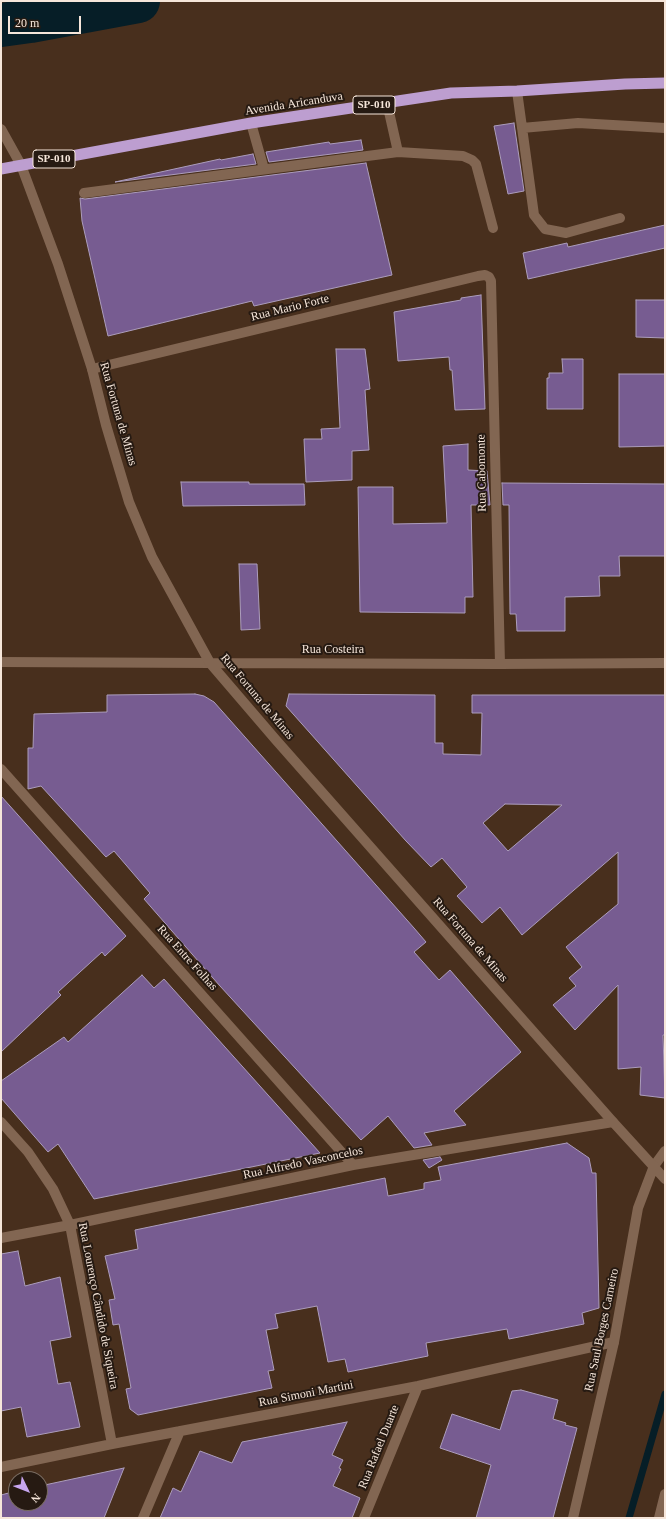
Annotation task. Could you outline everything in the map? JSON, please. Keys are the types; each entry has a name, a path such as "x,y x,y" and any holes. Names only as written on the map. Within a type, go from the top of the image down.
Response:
{"highway":[{"name":"Avenida Aricanduva","path":"1,169 251,123 450,93 665,83"}],"street":[{"path":"517,91 534,215 545,229 566,233 620,218"},
{"path":"388,103 398,152"},
{"path":"251,123 264,170"},
{"path":"522,128 578,123 665,128"},
{"name":"Rua Fortuna de Minas","path":"1,129 21,165 58,264 92,369 106,425 129,502 152,557 210,663 276,740 665,1179"},
{"path":"84,193 398,152 463,156 472,160 476,164 493,228"},
{"name":"Rua Mario Forte","path":"92,369 478,276 486,275 491,281"},
{"name":"Rua Cabomonte","path":"491,281 500,664"},
{"name":"Rua Costeira","path":"1,662 500,664 665,663"},
{"name":"Rua Entre Folhas","path":"1,769 353,1165"},
{"name":"Rua Lourenço Cândido de Siqueira","path":"1,1122 28,1152 53,1190 70,1225 112,1444"},
{"name":"Rua Alfredo Vasconcelos","path":"1,1238 70,1225 353,1165 613,1122"},
{"name":"Rua Saul Borges Carneiro","path":"573,1518 614,1342 638,1208 654,1166 665,1151"},
{"name":"Rua Simoni Martini","path":"1,1467 112,1444 418,1386 614,1342"},
{"name":"Rua Rafael Duarte","path":"364,1518 418,1386"},
{"path":"143,1518 180,1431"},
{"path":"659,1518 665,1494"}],"building":[{"path":"514,123 524,191 508,194 494,126"},
{"path":"361,140 363,150 269,162 266,152 329,142 330,144"},
{"path":"253,154 256,164 115,182 220,159"},
{"path":"366,163 392,275 254,306 252,301 108,336 82,221 80,198 85,199"},
{"path":"665,225 665,248 528,279 523,253 567,243 568,247"},
{"path":"481,295 485,409 455,410 452,370 450,370 449,357 398,361 394,312"},
{"path":"636,300 665,300 665,338 636,337"},
{"path":"336,349 365,349 370,389 365,390 369,450 352,451 352,480 306,482 304,439 322,439 321,429 340,428"},
{"path":"562,359 583,359 583,409 547,409 547,378 549,378 549,373 563,373"},
{"path":"619,374 665,374 665,446 619,447"},
{"path":"468,444 468,470 487,471 490,505 471,505 473,597 465,597 465,613 360,612 358,487 393,487 393,524 447,523 443,446"},
{"path":"181,482 304,484 305,505 183,506"},
{"path":"502,483 665,484 665,556 619,556 620,576 599,576 600,596 565,597 565,631 517,631 516,614 510,614 509,505 503,505"},
{"path":"239,564 257,564 260,629 241,630"},
{"path":"195,694 204,696 214,702 426,942 414,952 439,980 450,970 521,1052 454,1111 466,1125 424,1133 432,1145 414,1148 388,1116 361,1140 220,986 144,899 150,893 114,851 106,857 41,786 28,789 28,748 33,748 34,714 107,712 107,695"},
{"path":"289,694 435,695 435,743 443,743 443,754 481,755 482,713 472,713 472,695 665,695 665,1035 663,1035 665,1098 640,1095 641,1067 618,1069 618,985 575,1030 553,1005 576,986 569,978 582,967 566,947 618,904 618,852 522,935 500,907 482,923 457,896 467,887 442,858 431,867 286,706","holes":["505,804 562,805 508,851 483,823"]},
{"path":"1,796 126,936 105,956 102,952 58,992 61,995 1,1052"},
{"path":"142,975 154,988 164,979 320,1153 94,1199 58,1144 48,1152 1,1098 1,1081 64,1037 68,1042"},
{"path":"567,1143 589,1158 592,1173 596,1173 599,1308 582,1313 584,1324 509,1339 507,1329 426,1343 428,1356 348,1372 345,1359 328,1362 317,1306 275,1314 278,1328 266,1330 274,1370 268,1371 272,1388 138,1415 130,1409 126,1389 131,1388 119,1324 113,1325 109,1300 115,1299 105,1256 138,1249 135,1230 385,1178 388,1196 424,1189 424,1183 441,1180 438,1167"},
{"path":"440,1157 442,1160 429,1168 423,1160"},
{"path":"18,1251 25,1286 60,1277 71,1337 50,1341 58,1384 70,1382 80,1427 27,1437 21,1407 1,1411 1,1254"},
{"path":"521,1390 558,1400 553,1419 566,1423 565,1425 577,1428 553,1518 476,1518 491,1465 440,1448 452,1414 500,1430 512,1391"},
{"path":"347,1422 332,1455 343,1460 339,1468 341,1469 333,1486 360,1498 352,1518 160,1518 173,1488 181,1492 200,1451 232,1463 242,1442"},
{"path":"124,1468 104,1518 1,1518 1,1495 8,1493 8,1511 48,1511 48,1484"}],"waterway":[{"path":"1,25 138,1"},
{"path":"629,1518 665,1394"}]}
